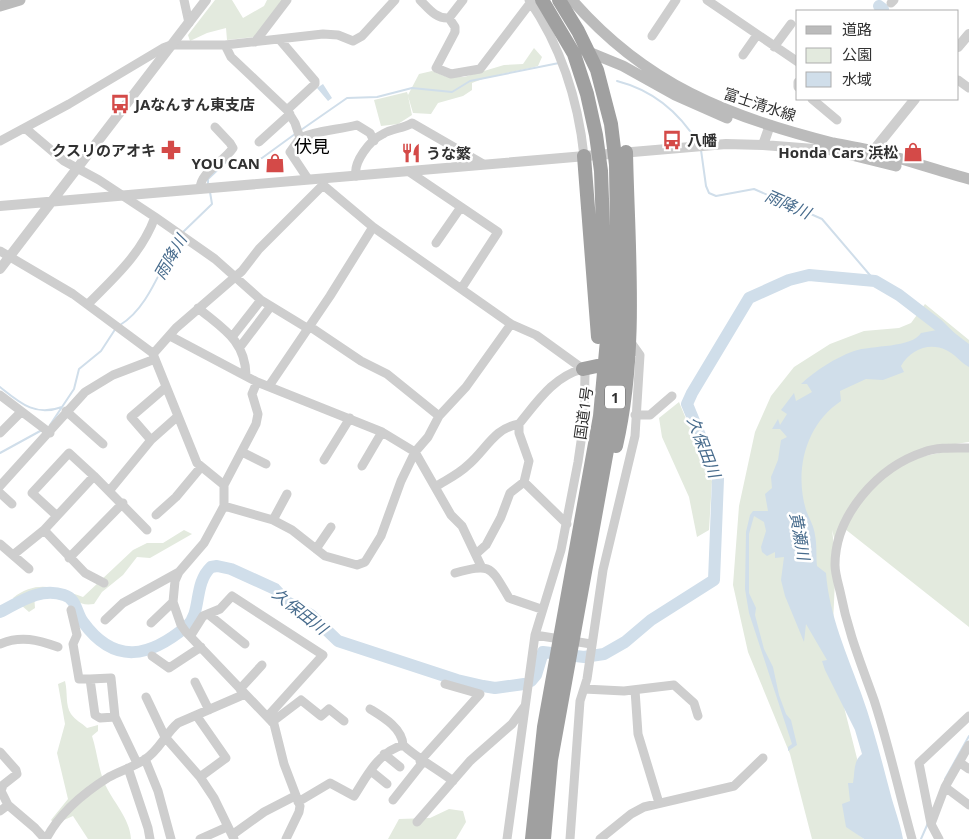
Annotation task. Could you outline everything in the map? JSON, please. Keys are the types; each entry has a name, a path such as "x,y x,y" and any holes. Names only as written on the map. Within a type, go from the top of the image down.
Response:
{"highway":[{"name":"国道1号","path":"532,839 540,757 555,666 569,625 594,518 612,417 619,356 614,142 605,94 597,70 578,31 559,0"},
{"name":"国道1号","path":"534,1 568,44 587,94 598,144 601,171 607,340 602,402 569,625 564,680 551,760 544,839"},
{"path":"594,518 603,507 623,418 630,341 626,152"},
{"path":"584,156 598,332 595,445"},
{"path":"583,369 597,366"}],"main road":[{"path":"0,6 20,0"},
{"name":"富士清水線","path":"572,0 592,24 627,54 674,86 769,129"},
{"name":"富士清水線","path":"568,44 623,66 675,96 711,113 838,148 969,179"},
{"name":"富士清水線","path":"871,155 969,186"}],"street":[{"path":"184,0 189,23"},
{"path":"0,269 206,0"},
{"path":"254,42 287,0"},
{"path":"0,141 163,48 171,46 225,45 323,34 338,35 353,42 362,36 395,0"},
{"path":"420,0 438,17 449,18"},
{"path":"449,18 463,0"},
{"path":"652,36 676,0"},
{"path":"707,0 796,61"},
{"path":"449,18 456,29 436,68 441,72 460,74 483,67 534,1 568,75 578,112 584,156"},
{"path":"774,47 791,24"},
{"path":"959,47 969,34"},
{"path":"744,55 756,35"},
{"path":"259,142 315,84 315,81 280,40"},
{"path":"225,45 231,56 288,112 300,138"},
{"path":"813,100 837,120"},
{"path":"871,155 914,100"},
{"path":"356,176 354,169 374,141 382,134 404,128 412,123 483,164"},
{"path":"308,179 290,152 300,138 318,132 337,130 357,124 370,133 374,141"},
{"path":"200,189 200,184 204,177 233,148 215,127"},
{"path":"25,128 64,161 123,196 215,259 234,278 261,300 361,361 387,374 439,416"},
{"path":"763,145 769,129"},
{"path":"0,206 308,179 323,182 356,176 408,171 726,144 838,148"},
{"path":"408,171 498,232 460,289"},
{"path":"323,182 373,227 511,324 536,335 583,369 586,396 584,421 567,524 535,635 507,839"},
{"path":"0,486 24,457 50,432 66,411 97,383 154,356 176,328 251,262 259,249 323,182"},
{"path":"436,243 461,207"},
{"path":"88,304 140,248 148,236 155,217"},
{"path":"269,386 330,296 373,227"},
{"path":"0,251 60,285 88,304 154,356 194,456 201,468 224,485"},
{"path":"232,337 261,300"},
{"path":"240,347 271,306"},
{"path":"198,308 232,337 240,347 246,358 246,375"},
{"path":"224,506 273,520 292,530 325,556 357,565 365,562 381,536 401,481 415,452 428,437 439,416 466,388 511,324"},
{"path":"170,336 257,382 382,432 415,452 451,515 462,526 481,566 493,572 510,598 541,609"},
{"path":"571,839 577,722 603,570 635,436 640,355 630,341"},
{"path":"476,554 486,545 501,517 510,493 524,482 529,461 519,433 519,424 541,396 560,378 583,369"},
{"path":"257,382 252,394 258,414 256,424 224,485 224,506 204,543 179,572 175,581 173,602 186,631 242,692 270,719 299,812 286,839"},
{"path":"151,440 131,417 166,387"},
{"path":"635,415 650,414 672,396"},
{"path":"2,399 50,432"},
{"path":"66,411 104,444"},
{"path":"0,433 21,412"},
{"path":"110,490 151,440 178,416"},
{"path":"324,460 350,418"},
{"path":"435,488 469,465 485,444 507,425 519,424"},
{"path":"362,466 382,432"},
{"path":"912,839 892,755 846,626 835,565 845,523 873,482 897,465 924,452 946,447 969,448"},
{"path":"242,452 266,464"},
{"path":"57,516 32,494 68,453 110,490 147,530"},
{"path":"156,515 176,497 201,468"},
{"path":"13,555 44,530 94,476"},
{"path":"524,482 567,524"},
{"path":"0,493 12,504"},
{"path":"273,520 287,494"},
{"path":"69,558 123,504"},
{"path":"316,549 331,527"},
{"path":"44,530 85,574 104,583"},
{"path":"0,544 29,569"},
{"path":"455,573 481,566"},
{"path":"105,620 123,603 179,572"},
{"path":"186,631 203,616 220,609 232,596 323,655 270,719"},
{"path":"151,623 173,602"},
{"path":"71,610 77,635 74,644 79,679 110,678 115,717 158,792 171,839"},
{"path":"208,614 245,644"},
{"path":"535,635 590,653"},
{"path":"0,644 10,640 34,638 58,647"},
{"path":"152,656 169,668 201,647"},
{"path":"0,752 16,770 16,774 3,785 1,790 8,805 44,839 76,802 109,777 141,761 156,750 178,723 242,692 262,665"},
{"path":"90,679 95,715 100,718 115,717"},
{"path":"194,682 208,710"},
{"path":"393,800 422,762 480,694 444,684"},
{"path":"584,689 635,690 674,685 694,703 698,716"},
{"path":"635,690 638,734 659,803"},
{"path":"146,697 165,737 200,777 214,798 231,834"},
{"path":"270,719 301,700 321,716 328,709 344,721"},
{"path":"417,822 452,780 470,761 512,724 525,706"},
{"path":"370,709 390,721 402,740 402,745 422,762 452,780"},
{"path":"196,715 226,758 200,777"},
{"path":"939,839 930,824 919,763 969,716"},
{"path":"200,839 231,834 264,812 330,783 354,796 370,771 384,754 402,745"},
{"path":"930,824 945,787 969,745"},
{"path":"384,754 400,767"},
{"path":"600,839 631,814 659,803 734,786 763,758"},
{"path":"959,762 969,769"},
{"path":"128,768 150,839"},
{"path":"370,771 387,784"},
{"path":"945,787 969,805"},
{"path":"0,811 8,805"}],"green space":[{"path":"215,0 232,0 243,18 264,6 267,0 286,0 254,37 227,40 226,28 207,33 190,41 188,35"},
{"path":"534,48 542,57 538,66 496,75 472,83 472,90 463,96 438,103 431,114 413,113 408,96 412,115 398,124 381,126 374,100 407,92 408,95 419,74 432,71 447,77 464,77 504,65 523,64"},
{"path":"925,304 969,340 969,442 921,449 902,461 969,448 969,627 845,529 836,545 832,530 836,559 832,645 845,711 862,778 848,827 864,839 812,839 790,754 748,652 733,585 739,506 755,432 771,396 794,367 830,344 864,331 899,328 911,323"},
{"path":"679,402 712,481 709,530 697,537 689,497 662,437 659,418"},
{"path":"184,530 192,534 150,558 137,557 123,575 102,592 94,604 81,603 61,594 34,595 35,608 29,612 13,598 22,592 39,587 56,588 83,597 133,550 147,543 163,543"},
{"path":"65,681 68,707 74,718 87,728 98,725 98,731 92,736 100,771 107,789 127,824 131,839 88,839 73,816 55,824 51,820 68,799 57,753 65,724 58,684"},
{"path":"449,809 463,811 466,822 456,839 388,839 399,819 430,818"}],"water":[{"path":"323,84 332,98 328,101 317,88"},
{"name":"黄瀬川","path":"944,325 969,344 969,367 946,350 927,347 915,352 905,360 901,366 904,372 883,380 866,379 840,391 841,401 819,422 811,435 803,464 801,479 803,495 806,510 813,525 817,566 826,573 835,619 877,742 903,839 864,839 846,827 842,804 850,801 848,783 853,783 856,763 862,754 855,730 825,670 822,661 827,660 806,624 804,642 785,596 781,580 784,557 775,558 775,552 767,556 762,552 761,547 766,531 764,522 754,516 749,534 749,593 756,608 755,615 764,649 773,667 779,695 786,714 791,720 797,745 788,751 788,747 792,744 749,613 745,589 746,532 750,515 753,511 768,511 765,494 772,488 771,477 778,460 781,440 787,437 780,429 772,429 778,419 780,425 787,414 781,410 794,393 796,401 812,392 807,384 801,384 826,365 854,351 901,344 916,338 921,333 937,330"}],"waterway":[{"path":"879,6 883,9"},
{"name":"雨降川","path":"301,130 347,98 377,97 412,88 452,92 470,81 559,63"},
{"name":"雨降川","path":"617,81 642,90 664,104 682,122 698,143"},
{"name":"雨降川","path":"208,185 208,179 226,162 262,158 295,134"},
{"name":"雨降川","path":"701,150 706,186 709,193 716,196 754,189 822,219 875,281"},
{"name":"雨降川","path":"182,233 212,204 210,192"},
{"name":"雨降川","path":"120,325 139,308 147,297 179,237"},
{"name":"久保田川","path":"531,681 536,675 543,652 584,657 604,654 625,642 651,620 714,580 718,479 687,404 749,298 789,280 809,275 875,281 899,295 938,325 969,356"},
{"name":"雨降川","path":"50,425 74,389 79,369 101,351 116,328"},
{"path":"0,387 28,407 44,410 62,407"},
{"name":"雨降川","path":"0,453 42,430"},
{"name":"久保田川","path":"0,612 38,594 55,593 64,595 74,603 83,622 95,636 108,646 120,651 146,650 160,645 187,626 195,614 199,590 205,574 211,567 217,566 231,569 275,589 287,602 311,615 338,641 457,680 495,688 524,684"},
{"path":"945,779 969,736"},
{"path":"921,839 928,823"}],"place":[{"name":"JAなんすん東支店","path":"120,104"},
{"name":"八幡","path":"672,140"},
{"name":"クスリのアオキ","path":"171,150"},
{"name":"Honda Cars 浜松","path":"913,152"},
{"name":"うな繁","path":"411,153"},
{"name":"YOU CAN","path":"275,163"}],"district":[{"name":"伏見","path":"312,146"}]}
